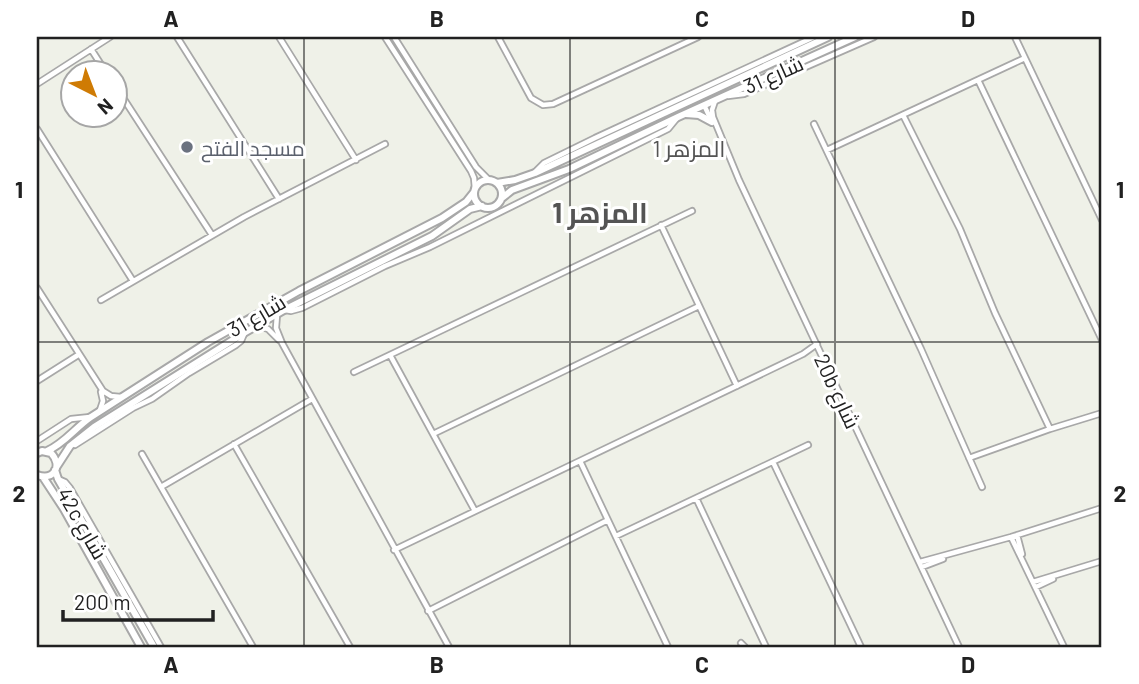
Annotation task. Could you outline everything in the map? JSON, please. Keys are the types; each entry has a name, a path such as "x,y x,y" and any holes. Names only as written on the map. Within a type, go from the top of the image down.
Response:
{"street":[{"path":"37,84 110,37"},
{"path":"177,37 279,199"},
{"path":"279,37 356,160"},
{"path":"385,37 471,172 475,181 475,199 482,206 492,207 498,204 502,198 502,188 476,167 394,37"},
{"path":"498,37 531,98 543,106 558,103 698,37"},
{"path":"535,173 544,163 559,155 814,37"},
{"name":"شارع 31","path":"498,183 535,173 828,37"},
{"name":"شارع 31","path":"502,198 512,190 569,169 855,37"},
{"path":"724,96 744,94 874,37"},
{"path":"1015,37 1102,220"},
{"path":"91,49 98,60"},
{"path":"827,150 1026,58"},
{"path":"704,105 709,96 746,78 754,70"},
{"path":"978,80 1102,340"},
{"name":"20b شارع","path":"716,100 712,113 719,135"},
{"name":"20b شارع","path":"704,105 959,647"},
{"path":"130,109 212,235"},
{"path":"449,647 282,343 276,328 281,312 302,308 452,236 668,128 681,115 699,115 712,121"},
{"path":"903,115 960,229 995,313 1050,429"},
{"path":"814,124 921,349 982,487"},
{"path":"37,129 133,281"},
{"path":"101,300 212,235 385,144"},
{"path":"474,190 479,183 488,179"},
{"name":"شارع 31","path":"47,451 58,446 74,429 94,415 208,342 299,290 442,218 466,202 474,190"},
{"name":"شارع 31","path":"56,468 70,446 94,427 244,333 424,240 470,209 482,206"},
{"path":"354,372 692,211"},
{"path":"661,225 737,386"},
{"path":"37,288 98,384 108,395 121,397"},
{"path":"433,434 699,306"},
{"path":"256,326 268,329 282,343"},
{"path":"394,550 818,347"},
{"path":"37,381 78,355"},
{"path":"390,355 475,511"},
{"path":"37,441 71,419 94,415 101,408 103,401 98,384"},
{"path":"161,487 312,399"},
{"path":"969,458 1102,413"},
{"path":"234,444 350,647"},
{"path":"616,536 808,445"},
{"path":"37,453 47,451"},
{"name":"42c شارع","path":"47,451 55,456 58,479 154,647"},
{"path":"142,454 253,647"},
{"path":"580,461 668,647"},
{"path":"773,462 861,647"},
{"path":"39,476 48,477 56,468"},
{"name":"42c شارع","path":"39,476 64,509 141,647"},
{"path":"58,479 70,488 161,647"},
{"path":"696,498 766,647"},
{"path":"64,509 73,505"},
{"path":"921,565 1102,508"},
{"path":"428,611 608,520"},
{"path":"1014,536 1064,647"},
{"path":"1034,584 1102,561"}],"place":[{"name":"مسجد الفتح","path":"187,147"}],"district":[{"name":"المزهر 1","path":"689,148"},
{"name":"المزهر 1","path":"600,212"}]}
